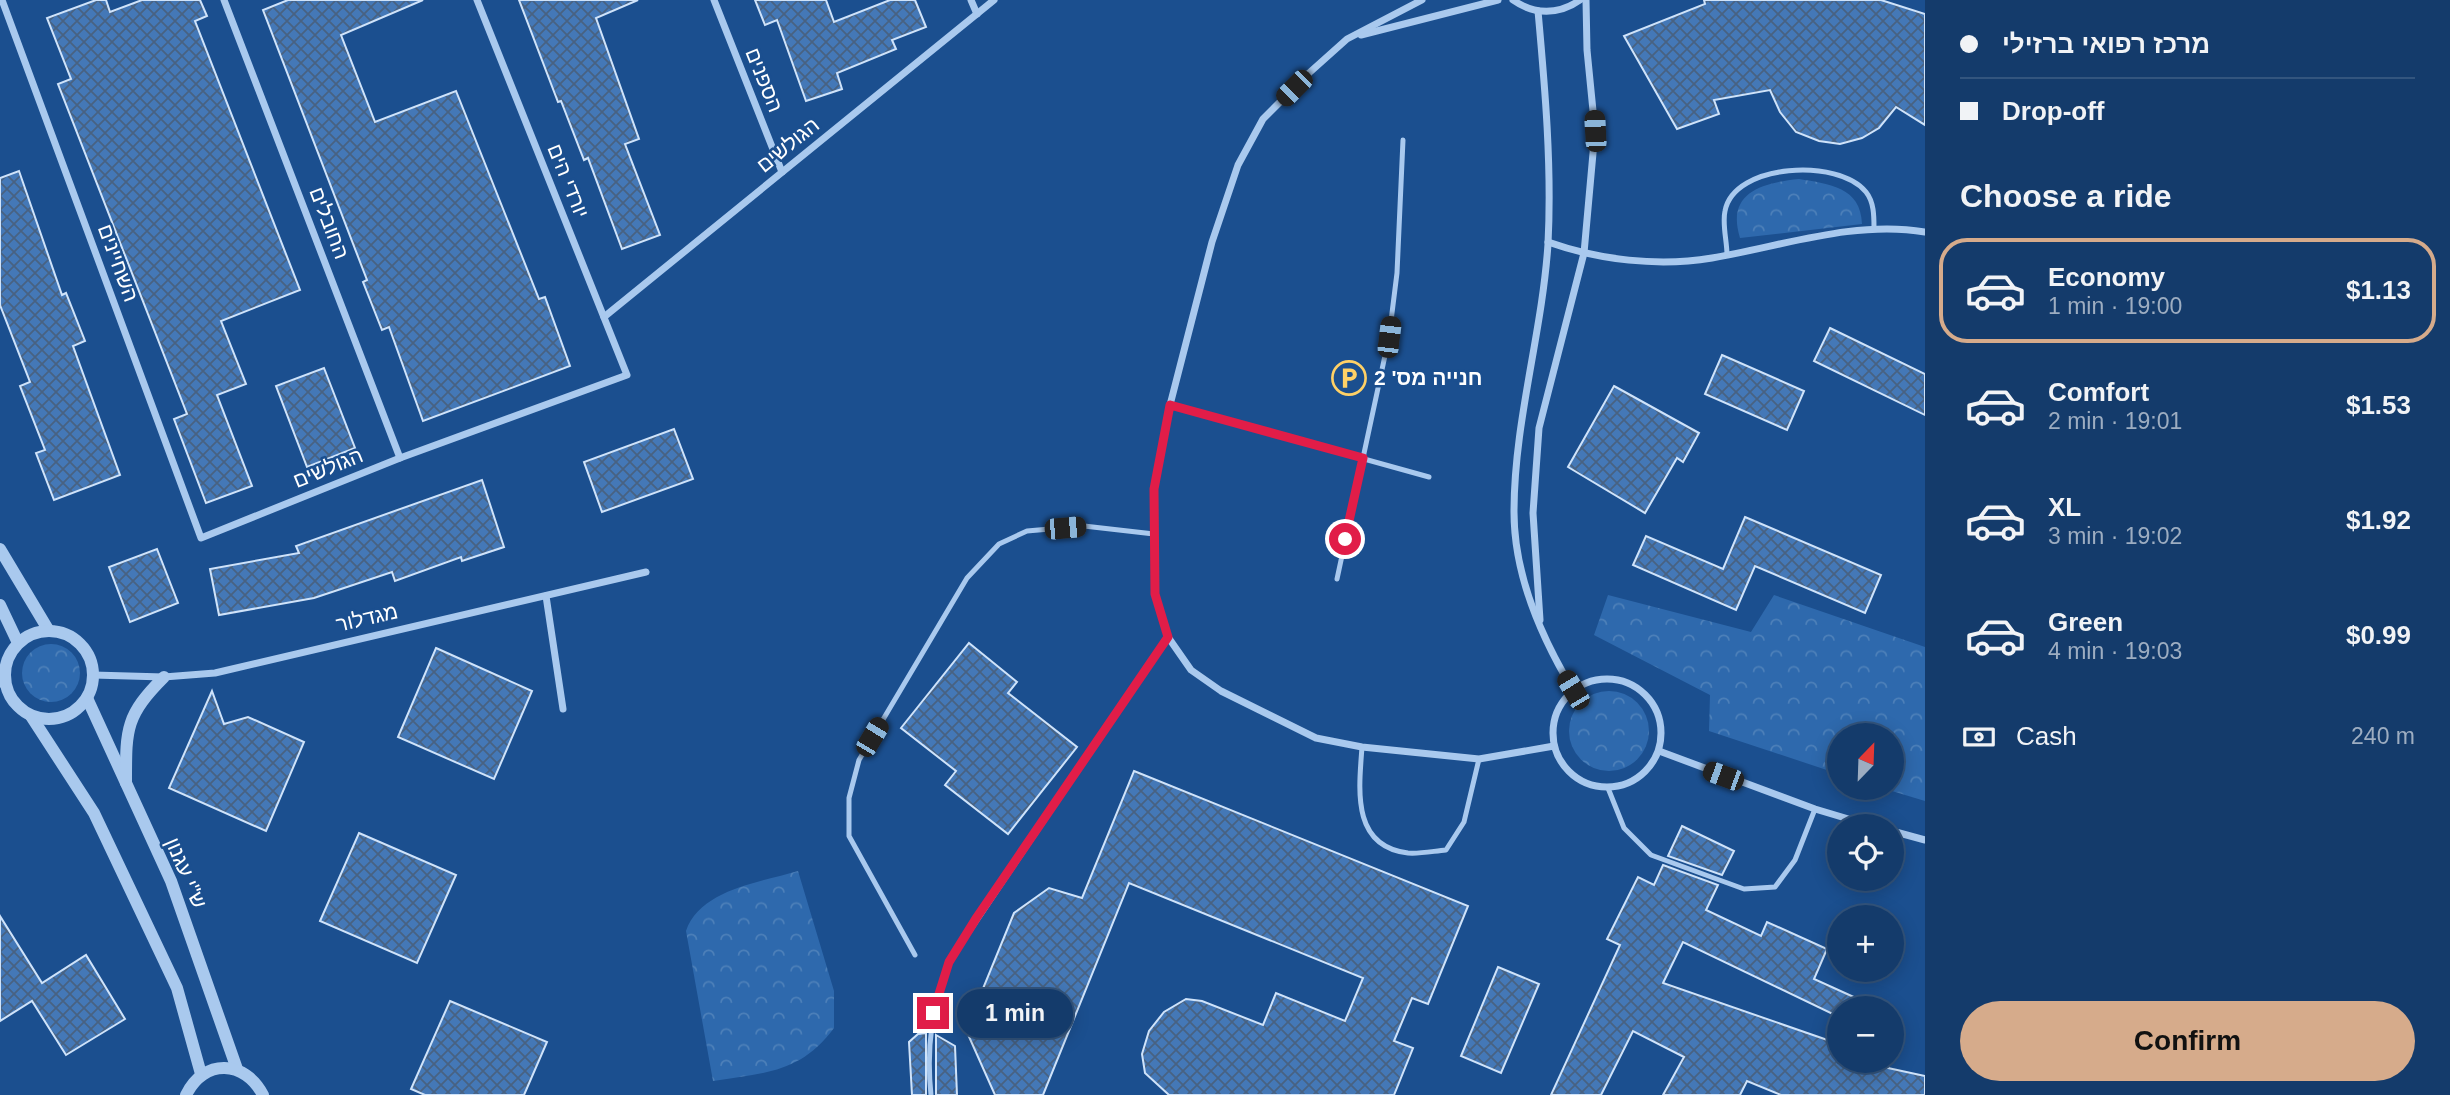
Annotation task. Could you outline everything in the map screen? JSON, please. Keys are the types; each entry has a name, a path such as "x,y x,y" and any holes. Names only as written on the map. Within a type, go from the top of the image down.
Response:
{"street":[{"name":"השחיינים","path":"2,0 201,538"},
{"name":"החובלים","path":"224,0 400,458"},
{"name":"יורדי הים","path":"477,0 627,375"},
{"name":"הספנים","path":"714,0 782,172"},
{"path":"971,0 977,14"},
{"name":"הגולשים","path":"604,317 994,0"},
{"path":"1422,0 1347,39 1263,119 1238,165 1212,242 1170,405 1154,489 1155,594 1168,637 1191,670 1221,691 1316,738 1362,747 1479,759 1554,746"},
{"path":"1347,39 1498,0"},
{"path":"1513,0 1538,11 1555,12 1580,0"},
{"path":"1541,631 1533,513 1539,428 1584,253 1595,131 1587,50 1586,0"},
{"path":"1538,11 1545,111 1548,242 1542,302 1516,464 1513,515 1524,583 1541,631 1573,690"},
{"path":"1548,242 1584,253 1634,260 1670,261 1727,254 1874,228 1925,232"},
{"name":"הגולשים","path":"201,538 400,458 627,375"},
{"path":"0,549 49,631"},
{"name":"מגדלור","path":"93,675 164,677 215,673 646,572"},
{"path":"547,596 563,709"},
{"path":"0,605 18,643"},
{"path":"32,716 44,719 68,715 87,698 93,675 85,649 75,639 49,631 27,636 9,655 3,684 10,697 32,716 94,813 177,988 201,1074"},
{"path":"126,787 126,752 133,714 140,701 164,677"},
{"path":"1606,679 1623,681 1639,689 1651,701 1659,716 1662,734 1659,751 1651,766 1640,777 1625,785 1608,788 1587,783 1569,772 1554,746 1552,734 1558,710 1573,690 1589,682 1606,679"},
{"name":"ש\"י עגנון","path":"87,698 171,881 237,1069"},
{"path":"1659,751 1832,814"},
{"path":"1904,835 1925,841"},
{"path":"186,1095 201,1074 212,1069 237,1069 249,1075 263,1095"}],"lane":[{"path":"1337,579 1389,337 1397,273 1403,140"},
{"path":"1727,254 1725,211 1734,192 1751,180 1779,173 1806,169 1851,180 1866,192 1874,210 1874,228"},
{"path":"1170,405 1429,477"},
{"path":"915,956 849,836 849,797 859,760 967,578 999,544 1027,531 1084,526 1154,534"},
{"path":"931,1095 927,1061 930,1029 936,998 949,962 1168,637"},
{"path":"1362,747 1358,793 1363,822 1378,842 1407,853 1446,850 1464,822 1479,759"},
{"path":"1608,788 1624,828 1651,855 1744,890 1775,887 1795,860 1815,809"}],"green space":[{"path":"1799,179 1832,186 1850,195 1856,202 1862,224 1740,238 1738,210 1750,193 1772,184"},
{"path":"1608,595 1751,632 1774,595 1925,647 1925,801 1904,795 1904,723 1827,723 1827,770 1709,731 1710,695 1594,635"},
{"path":"45,644 57,644 72,652 80,667 80,679 72,694 57,702 45,702 30,694 22,679 22,667 30,652"},
{"path":"1609,691 1624,694 1637,703 1646,716 1649,731 1646,746 1637,759 1624,768 1609,771 1594,768 1581,759 1572,746 1569,731 1572,716 1581,703 1594,694"},
{"path":"798,871 834,991 834,1028 821,1043 795,1062 765,1073 713,1081 686,931 693,917 704,905 718,896"}],"building":[{"path":"96,0 106,0 110,12 142,0 200,0 207,16 195,21 300,290 221,321 246,384 217,395 252,486 206,503 174,419 187,414 58,84 71,79 47,18"},
{"path":"288,0 423,0 341,35 375,122 456,91 539,299 545,297 570,366 423,421 389,327 382,330 363,282 367,280 263,10"},
{"path":"519,0 638,0 596,18 639,139 625,144 660,235 622,249 588,158 584,160 561,101 558,102"},
{"path":"755,0 826,0 834,22 890,0 915,0 926,27 892,40 896,49 837,73 842,89 806,101 777,20 765,25"},
{"path":"1704,0 1881,0 1925,14 1925,125 1896,107 1879,128 1862,138 1840,144 1819,141 1796,132 1780,112 1770,90 1714,100 1719,114 1677,129 1624,36 1705,4"},
{"path":"19,171 62,295 66,293 85,341 73,346 120,475 54,500 36,453 45,450 20,386 30,382 0,305 0,178"},
{"path":"1830,328 1925,374 1925,415 1814,361"},
{"path":"1722,355 1804,391 1787,430 1705,394"},
{"path":"324,368 355,448 307,467 276,386"},
{"path":"1614,386 1699,433 1683,462 1677,458 1645,513 1568,467"},
{"path":"674,429 693,479 602,512 584,462"},
{"path":"482,480 504,547 462,561 461,557 395,581 392,572 314,598 219,615 210,569 299,553 296,546"},
{"path":"1745,517 1881,575 1865,613 1755,566 1736,610 1633,565 1646,536 1723,569"},
{"path":"157,549 178,603 130,622 109,567"},
{"path":"969,643 1017,682 1008,693 1077,747 1008,834 945,785 956,771 901,728"},
{"path":"436,648 532,691 494,779 398,737"},
{"path":"212,691 224,724 248,717 304,742 266,831 169,788"},
{"path":"1134,771 1468,906 1428,1004 1412,998 1394,1041 1413,1048 1394,1095 1169,1095 1145,1073 1142,1054 1149,1031 1164,1012 1186,999 1202,1001 1263,1025 1276,993 1345,1021 1363,978 1129,883 1043,1095 995,1095 966,1030 1014,913 1049,888 1082,898"},
{"path":"1682,826 1734,851 1722,875 1668,856"},
{"path":"359,833 456,875 417,963 320,921"},
{"path":"1663,865 1718,885 1706,910 1761,936 1767,922 1827,949 1814,979 1852,996 1827,996 1827,1011 1683,942 1663,983 1827,1040 1827,1073 1904,1071 1925,1076 1925,1095 1781,1095 1747,1081 1740,1095 1663,1095 1684,1057 1633,1031 1601,1095 1551,1095 1620,945 1607,939 1638,877 1654,885"},
{"path":"0,916 42,983 86,955 125,1019 66,1055 32,1001 0,1021"},
{"path":"1498,967 1539,984 1501,1073 1461,1056"},
{"path":"450,1001 547,1042 524,1095 425,1095 411,1089"},
{"path":"926,1033 926,1095 912,1095 909,1042 918,1034"},
{"path":"936,1035 955,1046 957,1095 936,1095"}],"place":[{"name":"חנייה מס' 2","path":"1349,378"}],"route":[{"path":"933,1013 949,962 977,917 1168,637 1155,594 1154,489 1170,405 1363,458 1345,539"}]}
